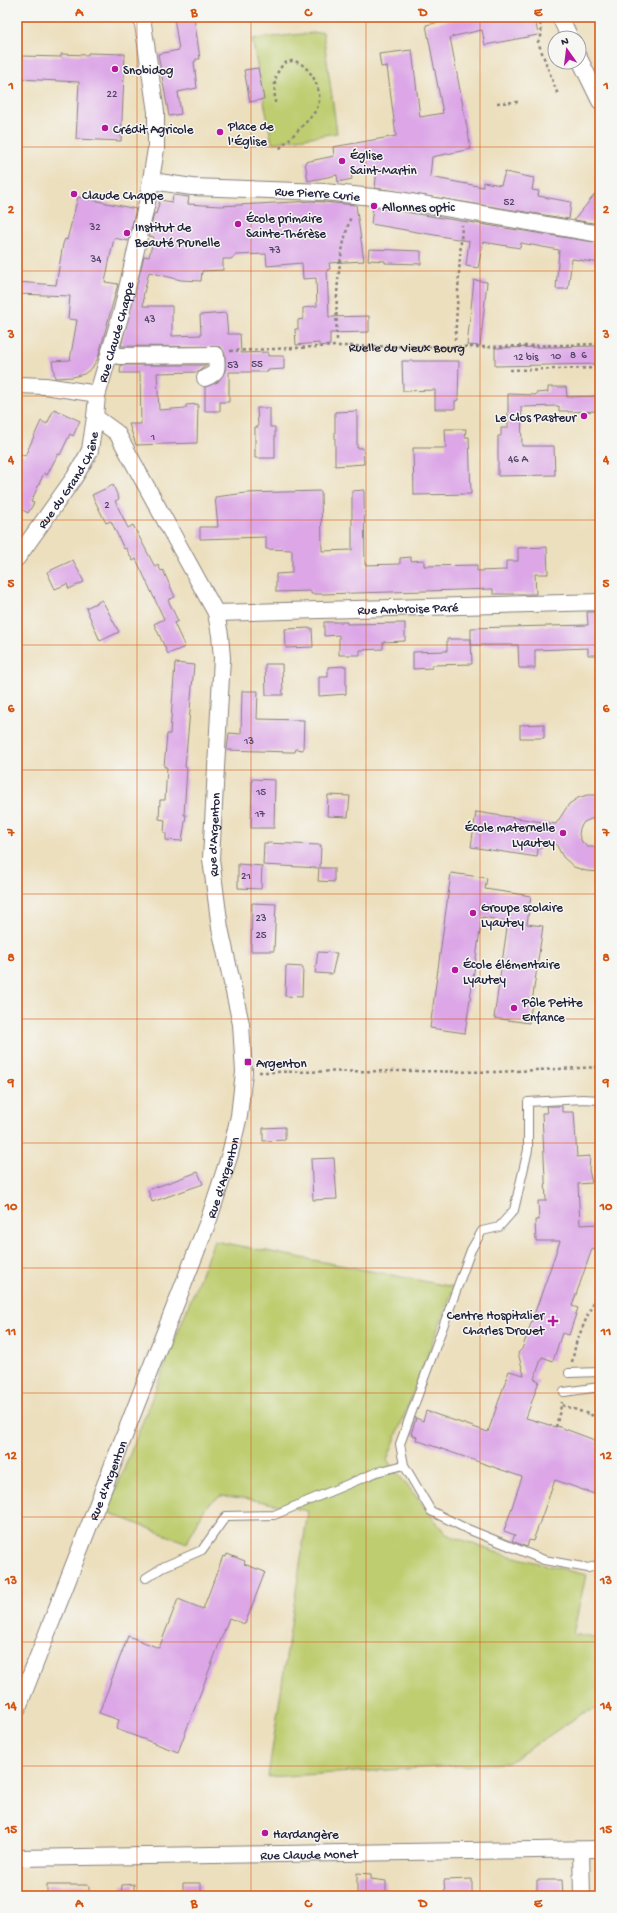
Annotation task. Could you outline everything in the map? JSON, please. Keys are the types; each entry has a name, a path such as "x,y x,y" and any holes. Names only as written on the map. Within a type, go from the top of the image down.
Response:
{"street":[{"name":"Rue Claude Chappe","path":"95,418 97,396 122,310 152,181 156,149 156,112 142,17"},
{"path":"560,17 566,30"},
{"path":"585,70 600,101"},
{"name":"Rue Pierre Curie","path":"152,181 192,187 324,192 392,199 600,234"},
{"path":"109,354 119,356 216,355 217,370 214,374 205,378"},
{"path":"17,385 45,386 91,393 97,396"},
{"path":"95,418 117,433 216,613"},
{"name":"Rue du Grand Chêne","path":"17,558 74,478 86,458 90,450 95,418"},
{"name":"Rue Ambroise Paré","path":"216,613 600,602"},
{"name":"Rue d'Argenton","path":"17,1710 209,1219 230,1154 239,1116 244,1072 241,1024 220,928 211,859 222,658 216,613"},
{"name":"Rue Claude Monet","path":"17,1858 600,1849"},
{"path":"581,1850 582,1896"}],"lane":[{"path":"600,1100 583,1099 528,1102 528,1150 514,1210 499,1227 482,1231 471,1250 400,1444 404,1465 431,1511 466,1528 544,1560 588,1568 600,1565"},
{"path":"569,1373 600,1372"},
{"path":"564,1392 600,1387"},
{"path":"146,1578 165,1566 202,1550 226,1516 274,1515 377,1472 404,1465"}],"path":[{"path":"539,17 542,34 538,42 558,95"},
{"path":"275,103 275,81 278,70 284,63 300,63 309,69 318,88 320,100 317,109 279,149"},
{"path":"497,104 519,102"},
{"path":"455,340 463,212"},
{"path":"338,340 338,273 346,228 351,216"},
{"name":"Ruelle du Vieux Bourg","path":"216,355 218,352 337,346 480,348 600,344"},
{"path":"510,370 600,368"},
{"path":"244,1072 495,1072 600,1067"},
{"path":"569,1373 576,1343 600,1286"},
{"path":"556,1427 564,1392"},
{"path":"562,1405 600,1418"}],"green space":[{"path":"323,32 337,133 272,143 252,39"},
{"path":"214,1241 454,1287 387,1460 446,1534 495,1552 586,1575 573,1634 600,1639 600,1708 583,1713 508,1763 268,1777 308,1511 244,1498 221,1496 209,1503 198,1519 187,1543 107,1512"}],"building":[{"path":"174,17 194,17 200,59 196,59 194,62 197,88 178,92 181,114 169,116 158,54 179,50"},
{"path":"465,17 535,17 538,35 485,45 482,30 450,37 471,149 432,157 430,177 483,187 483,182 501,185 505,172 534,178 532,190 539,191 538,196 571,202 569,219 375,188 377,167 351,173 352,179 338,182 337,175 308,181 305,162 334,156 333,147 396,136 387,66 381,67 379,54 412,50 420,117 443,113 426,25"},
{"path":"88,53 125,54 121,141 76,139 79,82 20,79 22,56 61,57 61,54 88,55"},
{"path":"258,68 264,99 250,102 244,70"},
{"path":"600,188 600,224 574,220"},
{"path":"173,195 189,197 188,204 220,206 312,201 356,205 364,261 329,263 330,269 327,270 329,317 369,316 369,332 330,333 330,345 319,346 319,343 296,345 295,329 298,329 298,320 303,319 303,308 317,306 316,278 303,279 302,263 267,266 266,254 236,255 231,259 223,259 223,270 202,271 201,281 181,280 149,272 143,297 143,306 172,306 172,336 201,335 200,315 226,313 228,334 240,334 241,353 268,352 268,356 284,356 284,369 268,370 268,372 229,372 229,402 220,402 220,411 205,411 205,387 218,382 225,371 225,354 221,347 121,346 144,256 149,257 154,237 149,236 154,213 156,214 160,200 172,202"},
{"path":"78,197 136,209 128,241 114,238 105,282 118,284 98,358 92,368 84,374 73,377 55,378 52,361 70,360 77,320 68,319 70,296 17,294 17,282 56,285 63,244 65,239 67,240"},
{"path":"373,207 600,243 600,263 572,259 568,289 556,289 559,250 521,243 520,248 483,242 478,268 466,266 469,241 371,224"},
{"path":"369,249 421,251 421,264 385,263 385,261 368,260"},
{"path":"474,280 487,282 480,346 467,345"},
{"path":"600,346 600,364 495,366 495,348"},
{"path":"402,361 459,361 458,400 455,401 455,409 435,409 435,390 403,391"},
{"path":"121,365 207,365 198,372 157,373 159,410 186,408 186,405 198,404 197,443 136,445 129,424 141,424 140,373 120,373"},
{"path":"548,387 566,387 567,397 600,396 600,411 559,411 559,406 521,407 522,446 554,446 555,475 498,476 498,436 501,436 501,428 508,428 508,394 536,395 536,393 548,392"},
{"path":"257,408 270,408 270,427 275,427 275,458 255,458 255,427 258,427"},
{"path":"54,409 80,421 73,436 70,434 60,455 58,454 47,475 44,473 31,502 34,503 28,513 17,507 17,452 25,456 41,421 47,424"},
{"path":"357,411 357,448 363,448 364,464 335,466 335,412"},
{"path":"445,429 466,429 465,437 469,437 471,494 414,495 413,448 446,448"},
{"path":"113,485 119,499 115,501 128,528 133,525 155,567 158,565 161,571 163,570 175,597 168,600 178,621 174,623 185,647 168,654 154,624 164,619 136,559 133,561 126,548 124,549 111,521 106,523 92,495"},
{"path":"364,490 365,565 400,564 400,558 411,557 411,561 424,560 424,566 477,565 477,571 506,570 506,561 518,561 518,548 547,547 548,574 535,574 536,594 493,594 493,589 322,594 311,594 311,591 276,592 276,574 292,573 292,550 266,549 266,537 200,539 200,527 218,527 215,497 246,493 321,491 322,551 352,550 352,491"},
{"path":"73,560 84,582 69,589 67,584 55,589 47,572"},
{"path":"102,600 119,632 100,641 86,608"},
{"path":"587,612 600,612 600,655 588,655 588,648 535,650 535,668 519,668 518,645 471,645 471,628 588,625"},
{"path":"324,622 347,622 347,624 405,623 405,641 383,642 383,649 360,650 360,655 339,655 339,635 324,636"},
{"path":"312,628 313,647 286,648 285,629"},
{"path":"447,639 471,639 472,664 432,665 432,668 413,669 413,652 447,651"},
{"path":"175,663 194,665 185,767 187,768 184,815 186,815 182,841 166,840 166,833 164,833 165,820 159,819 160,800 165,800 167,767 164,767 167,734 170,734"},
{"path":"265,664 282,664 283,695 266,695"},
{"path":"346,666 346,694 319,696 319,677 328,677 328,667"},
{"path":"242,691 258,691 257,719 304,720 303,750 296,749 295,752 290,752 227,750 229,733 241,734"},
{"path":"544,724 544,738 520,738 520,725"},
{"path":"252,779 275,780 274,828 251,828"},
{"path":"328,795 350,796 348,817 327,816"},
{"path":"587,795 600,795 600,818 591,819 584,822 580,828 579,835 582,842 588,847 600,847 600,872 586,871 574,867 563,857 556,844 538,849 537,857 471,847 476,812 556,824 569,804 578,798"},
{"path":"264,843 321,845 320,868 334,868 334,882 318,881 319,868 263,865"},
{"path":"238,864 262,866 261,889 238,888"},
{"path":"451,873 487,878 485,889 531,896 527,924 543,926 529,1023 494,1018 508,921 482,917 465,1033 430,1028"},
{"path":"252,903 276,904 274,951 251,951"},
{"path":"318,952 337,953 332,974 315,973"},
{"path":"286,966 303,967 302,997 285,996"},
{"name":"Centre Hospitalier Charles Drouet","path":"546,1106 562,1106 562,1112 574,1112 577,1157 590,1156 589,1170 592,1183 578,1184 580,1225 598,1224 598,1251 592,1249 572,1306 578,1308 569,1335 562,1333 553,1361 542,1357 534,1379 539,1381 526,1418 556,1427 557,1426 600,1442 600,1496 555,1480 533,1541 529,1540 527,1547 512,1541 515,1535 504,1531 522,1477 416,1440 417,1437 411,1434 416,1418 423,1421 426,1411 488,1432 509,1371 524,1375 518,1353 522,1349 560,1241 536,1241 535,1220 539,1220 538,1201 546,1201 542,1113 547,1113"},
{"path":"285,1127 285,1140 263,1141 263,1128"},
{"path":"334,1158 337,1199 313,1200 311,1159"},
{"path":"198,1172 203,1184 152,1202 148,1190"},
{"path":"227,1554 245,1561 244,1564 265,1572 245,1624 229,1618 178,1752 116,1729 119,1720 99,1713 128,1636 159,1648 178,1599 203,1609 223,1556 226,1557"},
{"path":"357,1873 371,1874 371,1879 386,1881 386,1896 357,1896"},
{"path":"472,1879 472,1896 445,1896 444,1880"},
{"path":"537,1880 562,1880 563,1896 537,1896"},
{"path":"183,1883 201,1883 201,1896 183,1896"},
{"path":"134,1884 134,1896 121,1896 122,1885"},
{"path":"47,1885 89,1885 89,1896 47,1896"}],"place":[{"name":"Snobidog","path":"115,69"},
{"name":"Crédit Agricole","path":"105,128"},
{"name":"Place de l'Église","path":"220,132"},
{"name":"Église Saint-Martin","path":"342,161"},
{"name":"Claude Chappe","path":"74,194"},
{"name":"Allonnes optic","path":"374,206"},
{"name":"École primaire Sainte-Thérèse","path":"238,224"},
{"name":"Institut de Beauté Prunelle","path":"127,233"},
{"name":"Le Clos Pasteur","path":"584,416"},
{"name":"École maternelle Lyautey","path":"563,833"},
{"name":"Groupe scolaire Lyautey","path":"473,913"},
{"name":"École élémentaire Lyautey","path":"455,970"},
{"name":"Pôle Petite Enfance","path":"514,1008"},
{"name":"Argenton","path":"248,1062"},
{"name":"Centre Hospitalier Charles Drouet","path":"553,1321"},
{"name":"Hardangère","path":"265,1833"}]}
